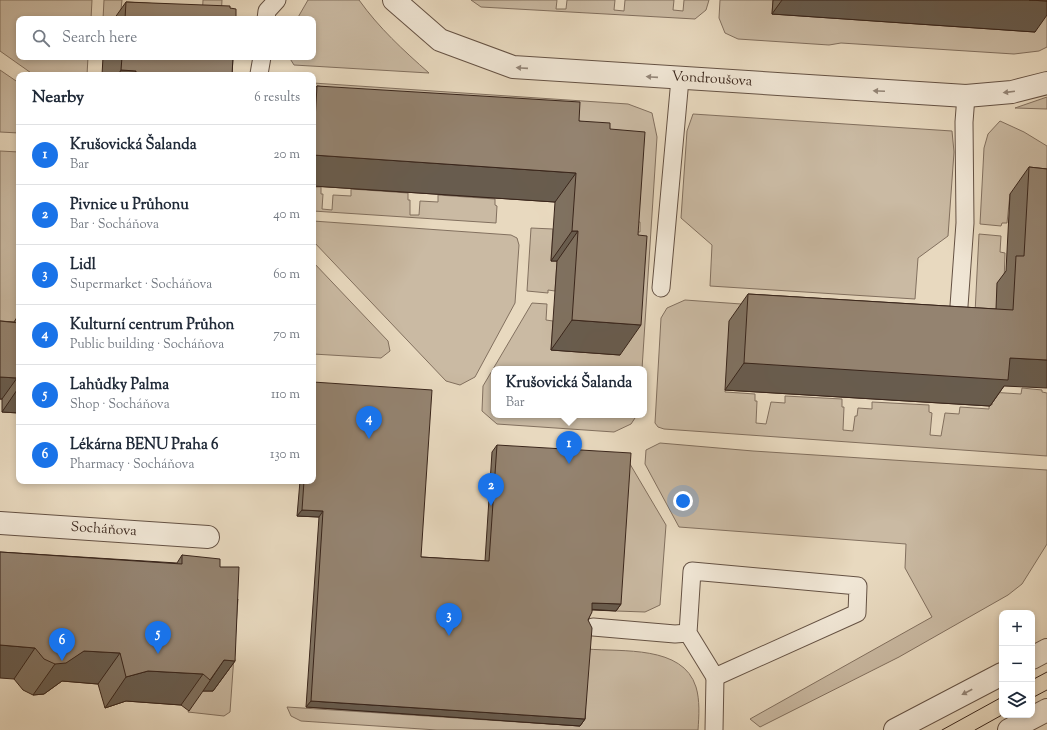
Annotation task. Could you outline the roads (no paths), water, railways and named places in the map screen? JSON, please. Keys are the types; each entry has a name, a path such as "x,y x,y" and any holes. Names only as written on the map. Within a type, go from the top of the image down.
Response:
{"street":[{"name":"Vondroušova","path":"394,0 440,40 513,67 680,79 966,96 1012,92 1047,83"},
{"name":"Socháňova","path":"0,523 208,537"},
{"path":"1035,656 1047,650"},
{"path":"895,730 999,676"},
{"path":"1010,730 1047,710"}],"lane":[{"path":"266,16 267,11 277,0"},
{"path":"259,72 261,60"},
{"path":"661,288 680,79"},
{"path":"958,306 965,223 964,122 966,96"},
{"path":"714,730 715,677 688,634 692,572 858,586 857,613 715,677"},
{"path":"593,627 688,634"}],"tram line":[{"path":"1035,678 1047,672"},
{"path":"1035,696 1047,690"},
{"path":"942,730 999,699"},
{"path":"975,730 999,717"}],"place":[{"name":"Kulturní centrum Průhon","path":"369,439"},
{"name":"Krušovická Šalanda","path":"569,464"},
{"name":"Pivnice u Průhonu","path":"491,506"},
{"name":"Lidl","path":"449,636"},
{"name":"Lahůdky Palma","path":"158,654"},
{"name":"Lékárna BENU Praha 6","path":"62,661"}]}
